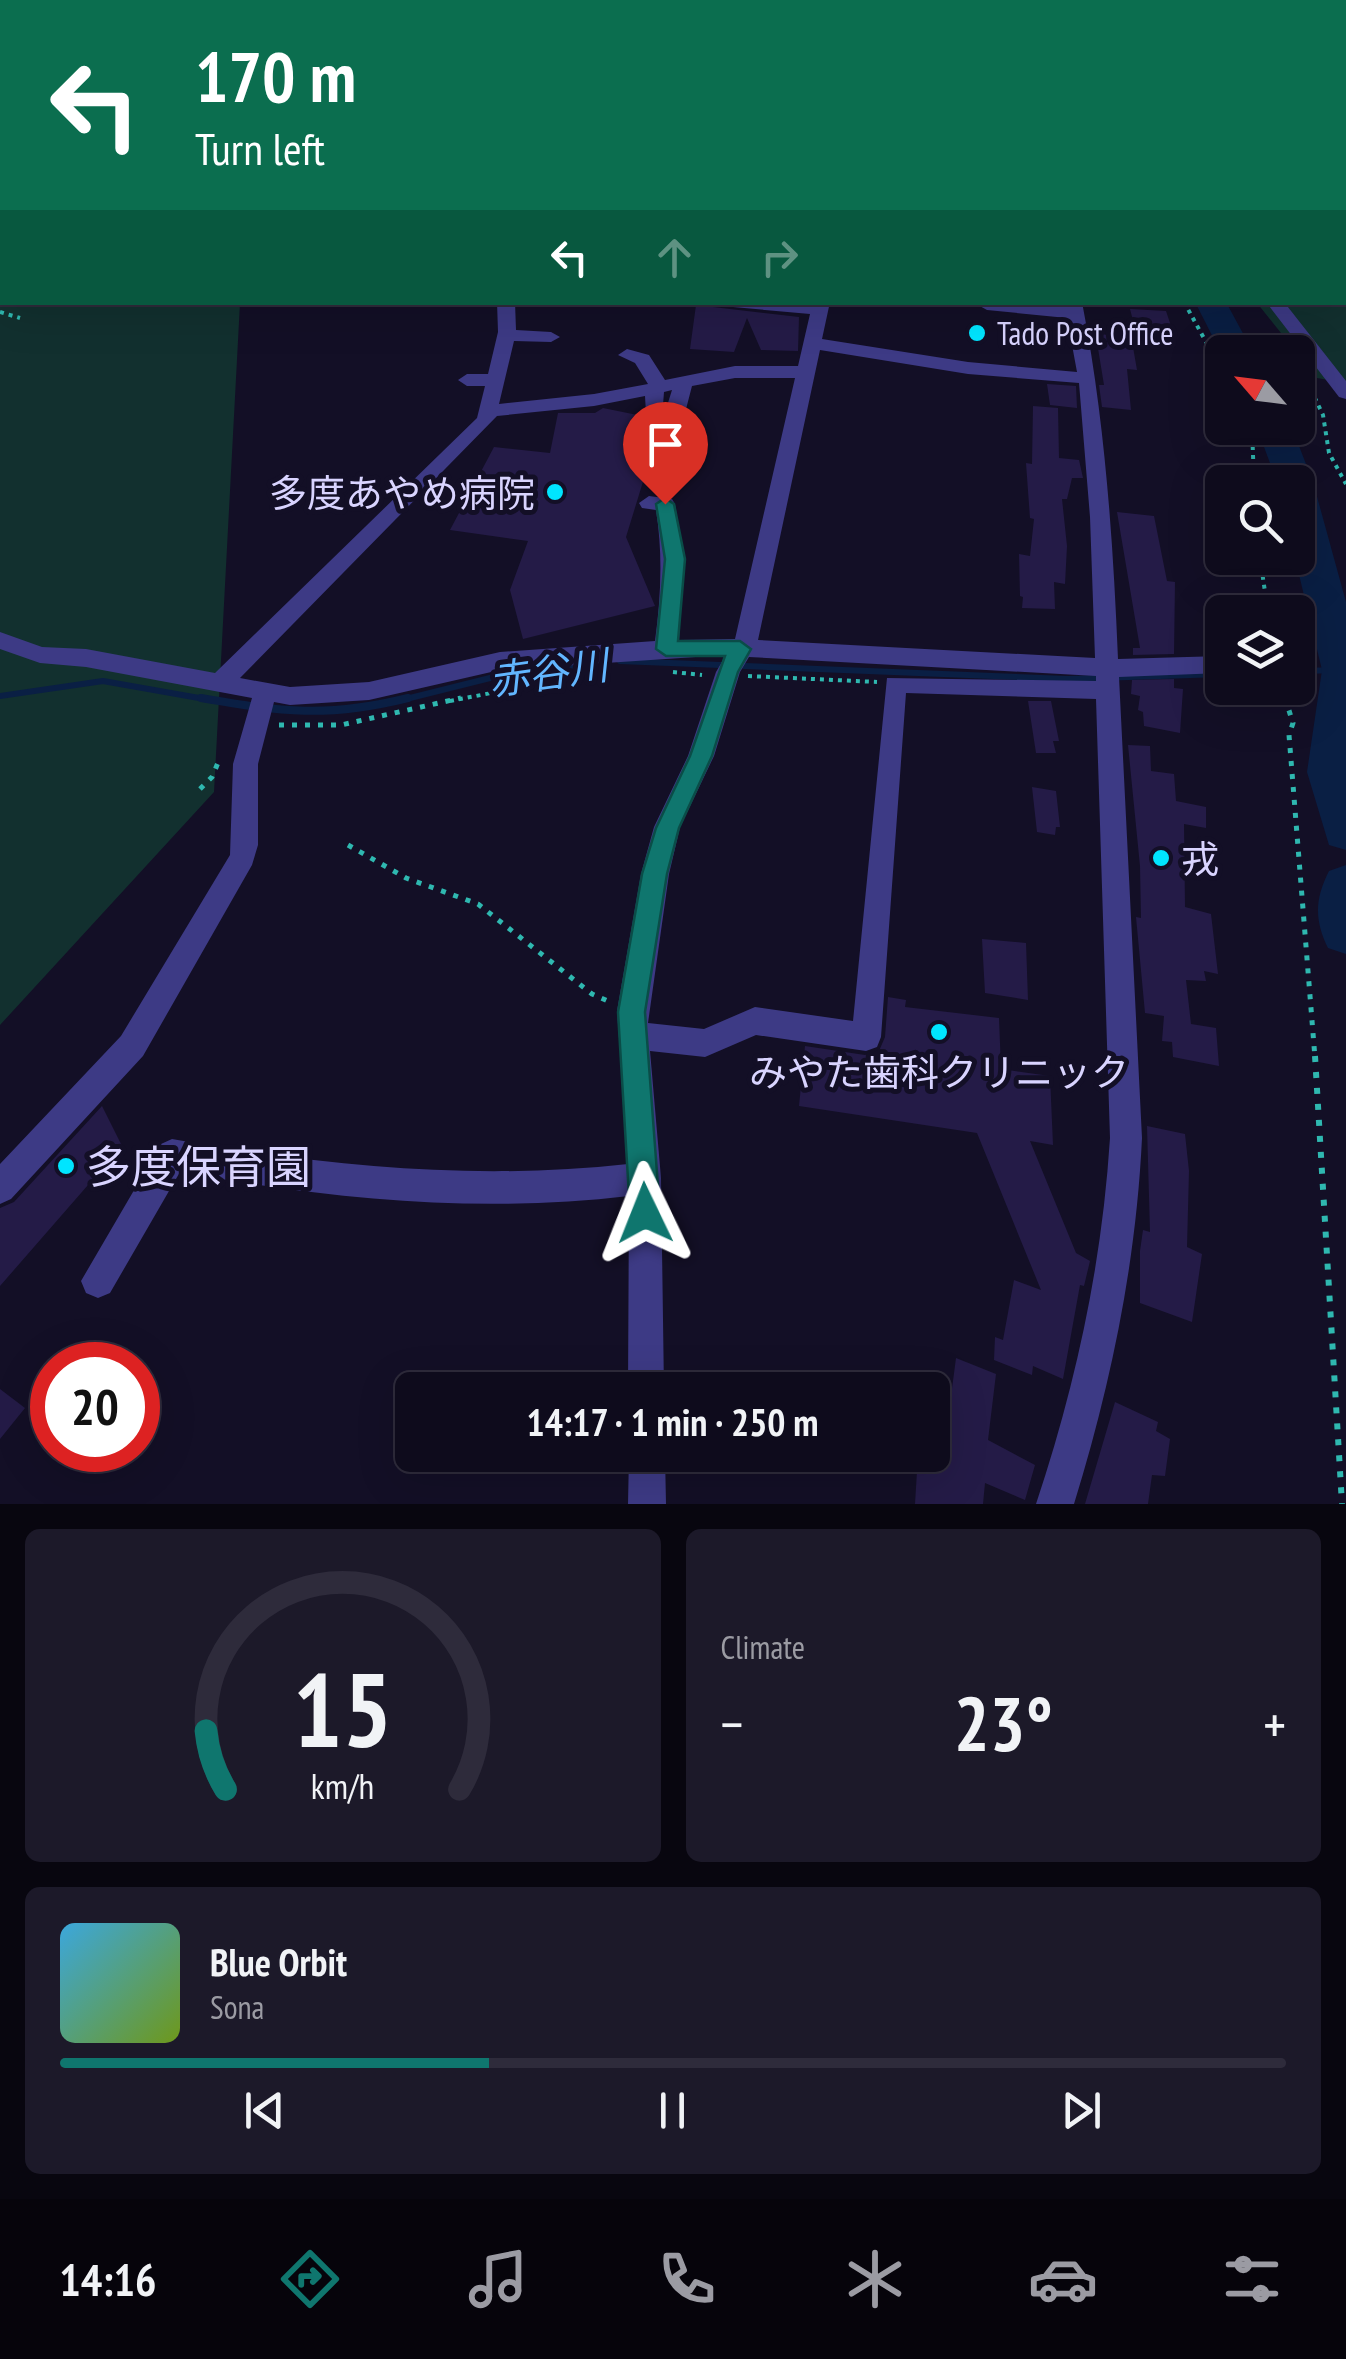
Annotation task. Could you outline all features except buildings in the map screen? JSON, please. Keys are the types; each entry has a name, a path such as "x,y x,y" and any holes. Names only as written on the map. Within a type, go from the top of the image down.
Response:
{"street":[{"path":"218,685 490,411 506,335 506,305"},
{"path":"987,305 1074,308 1087,378 1102,517 1126,1138 1124,1213 1102,1344 1055,1504"},
{"path":"1276,305 1346,393"},
{"path":"646,1372 645,1178 633,1023 655,874 668,828 701,756 732,662 747,639 764,576 803,372 820,306"},
{"path":"506,335 550,337"},
{"path":"811,343 967,377 1087,378"},
{"path":"626,355 642,359 658,387 653,409 675,412 684,381"},
{"path":"490,411 594,400 735,372 803,372"},
{"path":"468,380 494,380"},
{"path":"649,503 665,504 675,559 666,660"},
{"path":"0,640 40,656 86,658 290,696 369,691 500,661 666,660 1106,678"},
{"path":"633,1023 705,1043 754,1020 866,1037 895,684 1106,678 1205,666"},
{"path":"0,1188 132,1046 242,857 248,837 243,814 246,747 266,692"},
{"path":"98,1281 172,1154 238,1168 368,1184 574,1186 645,1178"},
{"path":"647,1472 647,1504"}],"path":[{"path":"1186,305 1205,341"},
{"path":"0,312 20,318"},
{"path":"1315,398 1323,415 1329,453 1346,484"},
{"path":"666,660 732,662 895,684"},
{"path":"255,721 298,727 336,726 554,681"},
{"path":"1287,705 1293,724 1289,735 1318,1096 1342,1504"},
{"path":"348,845 392,866 406,878 478,904 633,1023"}],"green space":[{"path":"0,305 240,305 214,792 0,1025"},
{"path":"1259,305 1346,305 1346,383 1317,378 1315,335 1283,335"}],"waterway":[{"path":"1212,305 1228,335"},
{"path":"1281,445 1288,465"},
{"path":"1315,560 1343,670 1330,772 1346,831"},
{"name":"赤谷川","path":"620,661 1067,679 1205,675"},
{"name":"赤谷川","path":"398,701 502,675 587,664"},
{"name":"赤谷川","path":"1315,671 1343,670"},
{"name":"赤谷川","path":"0,696 103,681 216,701"},
{"name":"赤谷川","path":"201,698 304,711 353,708 408,698"},
{"path":"1346,886 1340,899 1346,932"}],"place":[{"name":"Tado Post Office","path":"977,333"},
{"name":"多度あやめ病院","path":"555,492"},
{"name":"戎","path":"1161,858"},
{"name":"みやた歯科クリニック","path":"939,1032"},
{"name":"多度保育園","path":"66,1166"}],"route":[{"path":"645,1213 632,1012 655,874 668,828 701,756 728,672 740,649 666,649 675,559 665,504"}]}
